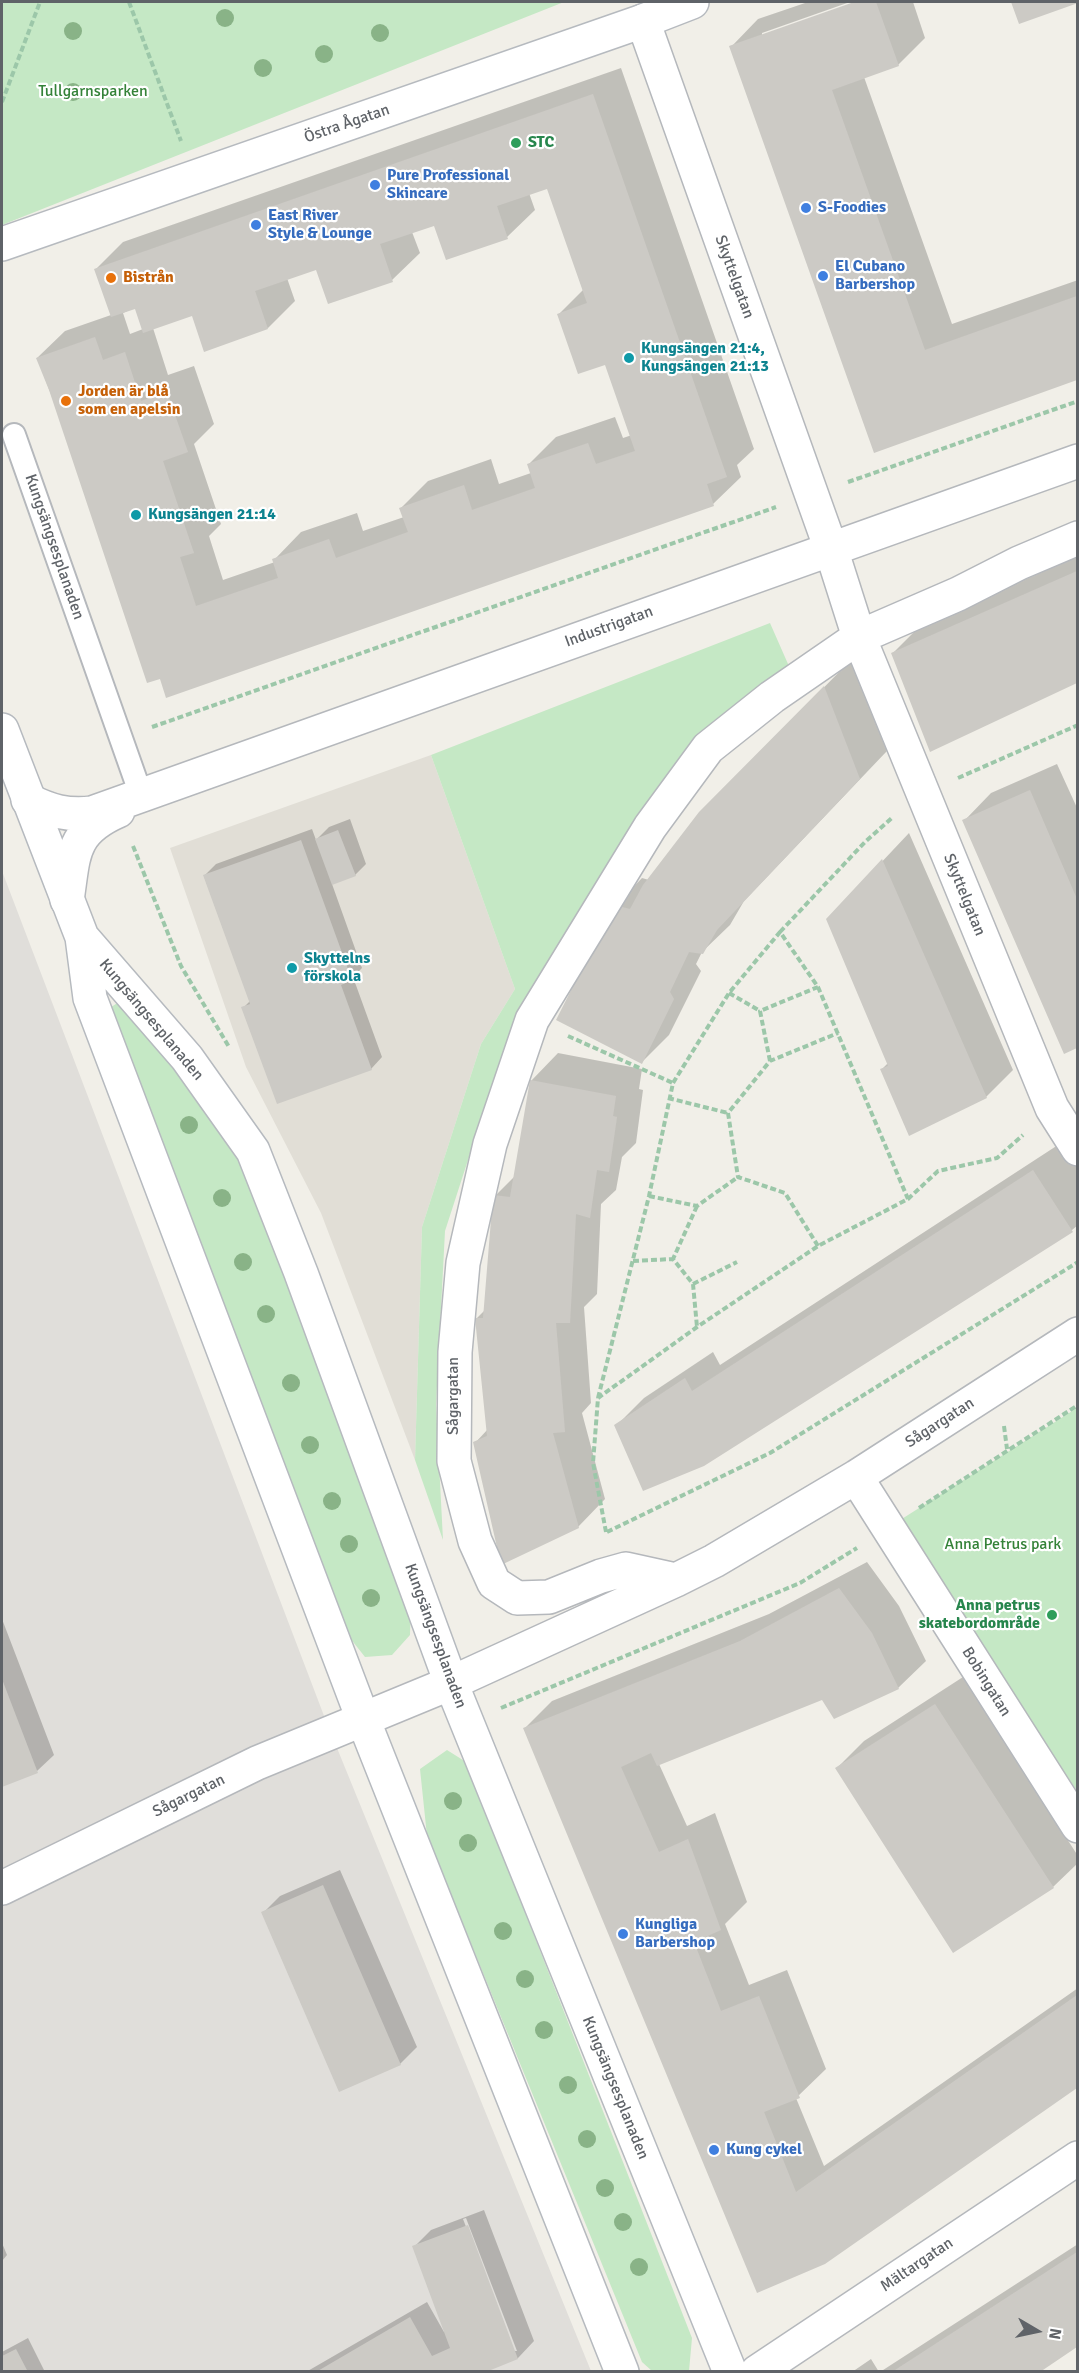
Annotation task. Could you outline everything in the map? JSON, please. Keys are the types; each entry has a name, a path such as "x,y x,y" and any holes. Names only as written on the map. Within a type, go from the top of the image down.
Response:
{"street":[{"name":"Östra Ågatan","path":"2,244 692,2"},
{"name":"Skyttelgatan","path":"643,21 831,549 859,637 1052,1108 1077,1149"},
{"name":"Industrigatan","path":"141,795 1077,461"},
{"path":"531,1020 576,951 650,827 708,748 772,697 859,637 958,594 1019,562 1077,538"},
{"name":"Kungsängsesplanaden","path":"2,730 82,937 90,998 363,1719 622,2372"},
{"path":"28,800 48,810 79,815 92,813 141,795"},
{"path":"67,900 71,863 77,844 99,821 137,801 141,795"},
{"name":"Kungsängsesplanaden","path":"82,937 187,1058 253,1151 301,1273 451,1683 730,2372"},
{"name":"Sågargatan","path":"531,1020 490,1144 463,1263 454,1352 454,1461 475,1541 489,1573 494,1583 517,1598 549,1597 601,1576 626,1569 676,1580"},
{"name":"Sågargatan","path":"2,1888 257,1763 451,1683 714,1561 856,1477 1077,1334"},
{"name":"Bobingatan","path":"856,1477 1077,1826"},
{"name":"Mältargatan","path":"757,2372 1077,2158"}],"lane":[{"name":"Kungsängsesplanaden","path":"14,435 141,795"}],"path":[{"path":"2,102 40,2"},
{"path":"129,2 182,144"},
{"path":"121,738 1077,401"},
{"path":"963,776 1077,725"},
{"path":"606,1532 593,1463 598,1398 649,1196 673,1083 729,993 780,932 884,825"},
{"path":"780,932 818,987 908,1199"},
{"path":"760,1011 818,987"},
{"path":"729,993 760,1011 771,1061"},
{"path":"531,1020 673,1083"},
{"path":"738,1177 728,1113 771,1061 838,1033"},
{"path":"668,1098 728,1113"},
{"path":"598,1398 697,1327 818,1246 908,1199 938,1171 997,1158 1052,1108"},
{"path":"738,1177 785,1193 818,1246"},
{"path":"673,1259 697,1206 738,1177"},
{"path":"649,1196 697,1206"},
{"path":"633,1261 673,1259"},
{"path":"673,1259 693,1284 697,1327"},
{"path":"693,1284 737,1262"},
{"path":"596,1537 770,1453 1077,1262"},
{"path":"494,1710 800,1583 889,1528 1077,1405"},
{"path":"1004,1426 1007,1449"}],"shaded area":[{"path":"431,755 515,989 481,1044 422,1227 415,1460 321,1213 246,1067 170,848"},
{"path":"2,871 326,1721 591,2371 2,2371"}],"green space":[{"name":"Tullgarnsparken","path":"2,2 564,2 2,225"},
{"path":"770,623 799,689 649,818 502,1055 445,1231 436,1405 443,1540 415,1460 422,1227 481,1044 515,989 431,755"},
{"path":"119,1002 248,1158 411,1602 410,1635 392,1655 365,1657 350,1638 108,1009"},
{"name":"Anna Petrus park","path":"1077,1408 1077,1791 897,1522"},
{"path":"447,1750 466,1762 692,2338 689,2371 652,2371 642,2362 427,1836 420,1769"}],"building":[{"path":"854,2 876,2 899,66 832,90 925,350 1077,296 1077,380 874,453 729,46"},
{"path":"1011,2 1078,2 1078,3 1019,24"},
{"name":"Kungsängen 21:4, Kungsängen 21:13","path":"593,94 727,477 707,484 714,506 166,698 160,679 147,683 49,390 36,358 95,337 103,360 125,352 141,401 167,392 188,452 163,461 194,553 180,557 196,606 278,578 272,559 329,539 336,558 408,532 399,508 464,485 472,510 535,488 527,464 588,443 596,464 635,451 605,365 578,374 557,314 587,303 547,189 497,206 508,239 446,260 434,226 380,244 393,282 328,304 316,270 255,291 268,329 204,352 192,316 143,333 135,309 111,317 94,269"},
{"path":"1077,571 1077,683 930,752 891,653"},
{"path":"824,686 860,779 717,930 703,954 689,952 670,992 674,999 642,1064 556,1020 614,905 630,909 643,885 699,812"},
{"path":"1030,790 1077,899 1077,1048 1064,1054 962,820"},
{"path":"338,830 356,876 332,885 315,839"},
{"name":"Skyttelns förskola","path":"301,840 352,980 341,985 372,1070 277,1104 241,1007 250,1004 203,875"},
{"path":"882,859 987,1098 909,1136 880,1069 888,1066 826,919"},
{"path":"530,1080 616,1096 613,1116 617,1117 609,1172 597,1170 590,1218 576,1214 570,1323 556,1323 565,1432 553,1433 579,1528 501,1565 473,1442 487,1436 475,1318 483,1318 493,1195 510,1197"},
{"path":"1033,1170 1073,1232 704,1466 643,1491 614,1425 685,1378 692,1391"},
{"path":"839,1588 872,1633 899,1689 834,1719 822,1700 657,1766 651,1753 621,1767 659,1852 688,1839 721,1930 694,1942 721,2011 759,1996 800,2098 764,2112 796,2192 1077,1995 1077,2088 825,2264 757,2293 523,1728 740,1641"},
{"path":"2,1679 38,1773 2,1787"},
{"path":"935,1704 1054,1888 953,1953 835,1768"},
{"path":"323,1885 401,2065 339,2092 261,1912"},
{"path":"468,2225 518,2359 486,2372 316,2372 410,2317 432,2356 450,2348 412,2246"},
{"path":"1077,2252 1077,2347 1040,2372 892,2372"},
{"path":"16,2349 28,2372 2,2372 2,2356"}],"place":[{"name":"STC","path":"516,143"},
{"name":"Pure Professional Skincare","path":"375,185"},
{"name":"S-Foodies","path":"806,208"},
{"name":"East River Style & Lounge","path":"256,225"},
{"name":"El Cubano Barbershop","path":"823,276"},
{"name":"Bistrån","path":"111,278"},
{"name":"Kungsängen 21:4, Kungsängen 21:13","path":"629,358"},
{"name":"Jorden är blå som en apelsin","path":"66,401"},
{"name":"Kungsängen 21:14","path":"136,515"},
{"name":"Skyttelns förskola","path":"292,968"},
{"name":"Anna petrus skatebordområde","path":"1052,1615"},
{"name":"Kungliga Barbershop","path":"623,1934"},
{"name":"Kung cykel","path":"714,2150"}]}
